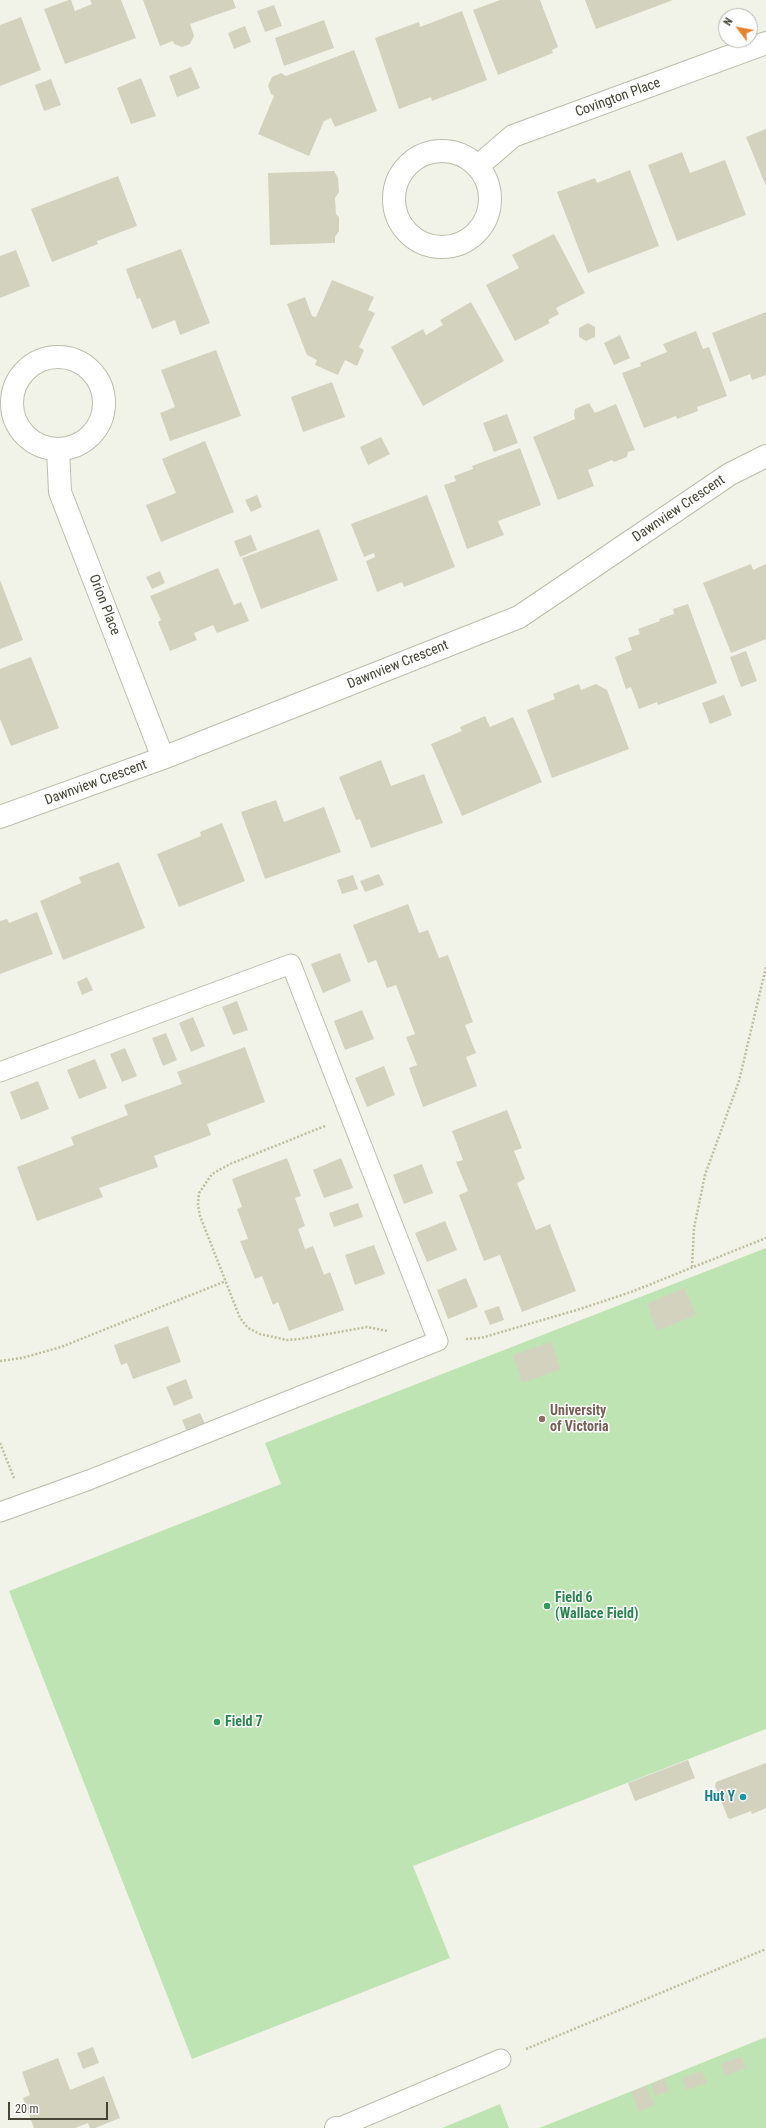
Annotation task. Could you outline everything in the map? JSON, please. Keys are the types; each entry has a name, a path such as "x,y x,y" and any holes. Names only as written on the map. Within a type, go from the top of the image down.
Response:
{"street":[{"name":"Covington Place","path":"478,166 513,136 766,43"},
{"path":"437,151 452,152 466,157 478,166 487,181 490,196 488,213 480,228 467,239 452,246 435,246 419,241 406,231 398,218 394,204 395,188 400,175 410,163 423,154 437,151"},
{"path":"59,357 74,360 87,368 98,380 103,395 103,410 98,426 88,438 74,446 58,449 44,446 31,440 21,430 15,417 12,402 18,382 22,375 32,365 45,359 59,357"},
{"name":"Orion Place","path":"58,449 60,492 163,758"},
{"name":"Dawnview Crescent","path":"0,818 163,758 519,617 730,474 757,459 766,456"}],"lane":[{"path":"0,1072 291,964 438,1341 89,1480 0,1512"},
{"path":"337,2128 501,2059"}],"path":[{"path":"692,1267 694,1228 705,1175 739,1081 766,967"},
{"path":"350,1117 230,1164 212,1174 200,1193 198,1205 200,1216 240,1318 248,1328 260,1334 287,1340 367,1327 396,1332"},
{"path":"438,1341 482,1338 580,1309 766,1238"},
{"path":"0,1361 29,1356 61,1347 226,1281"},
{"path":"0,1443 24,1504"},
{"path":"501,2059 766,1949"}],"green space":[{"path":"766,1248 766,1729 413,1866 450,1958 192,2059 9,1591 281,1484 265,1443"},
{"path":"766,2037 766,2128 539,2128 612,2099"},
{"path":"500,2104 509,2128 442,2128"}],"building":[{"path":"71,0 75,11 92,4 90,0 121,0 136,38 65,64 44,9"},
{"path":"143,0 233,0 236,8 190,24 194,36 190,44 182,47 174,44 173,41 160,46"},
{"path":"500,0 540,0 558,47 552,50 553,53 498,75 473,10"},
{"path":"585,0 673,0 596,29"},
{"path":"274,5 282,26 265,32 257,11"},
{"path":"462,11 487,80 432,101 431,97 399,109 375,38 419,22 420,27"},
{"path":"21,17 41,70 0,86 0,25"},
{"path":"324,20 334,48 284,66 275,38"},
{"path":"245,26 251,42 234,49 228,33"},
{"path":"354,50 377,111 335,127 331,118 324,121 309,156 258,134 274,96 271,94 268,86 272,77 281,73 286,76"},
{"path":"191,67 200,88 177,97 169,76"},
{"path":"141,78 156,116 131,124 117,88"},
{"path":"51,79 61,105 44,111 35,85"},
{"path":"766,129 766,186 746,137"},
{"path":"682,152 690,173 725,160 746,215 677,241 648,165"},
{"path":"630,170 659,246 588,273 557,192 595,178 597,183"},
{"path":"334,171 338,178 339,192 335,198 336,214 339,217 339,231 335,237 335,243 270,245 268,173"},
{"path":"118,176 137,226 97,241 98,244 52,262 31,209"},
{"path":"554,234 585,293 556,308 559,314 548,320 550,323 515,341 486,285 519,268 512,255"},
{"path":"181,249 210,323 180,335 175,320 152,329 140,298 137,299 126,269"},
{"path":"16,250 30,286 0,298 0,256"},
{"path":"332,280 374,297 368,310 375,313 359,347 364,350 357,366 345,360 338,375 315,365 317,360 307,355 287,304 305,297 312,316 316,317"},
{"path":"471,302 504,361 423,406 391,347 423,329 426,335 443,325 440,320"},
{"path":"766,312 766,375 752,380 750,374 730,382 712,333"},
{"path":"588,323 595,327 595,337 586,341 579,337 579,328"},
{"path":"696,331 703,349 709,347 727,396 697,407 698,411 677,419 676,416 644,428 622,373 641,366 640,363 667,352 663,344"},
{"path":"620,335 630,358 614,365 604,343"},
{"path":"216,350 241,416 170,441 160,413 175,407 161,370"},
{"path":"332,382 345,417 303,432 291,397"},
{"path":"589,403 595,413 616,404 635,450 628,452 627,457 614,462 612,460 588,470 594,486 558,500 533,437 575,419 575,409"},
{"path":"507,414 518,443 494,452 483,423"},
{"path":"381,437 390,454 368,465 360,447"},
{"path":"205,441 234,512 161,542 146,505 176,493 162,459"},
{"path":"520,448 541,505 498,521 504,535 467,549 444,485 456,481 454,476 473,469 472,466"},
{"path":"257,495 262,507 251,512 245,500"},
{"path":"427,495 455,567 404,587 402,582 377,592 366,561 375,557 374,553 364,557 351,524"},
{"path":"319,529 338,580 261,609 242,558"},
{"path":"251,535 257,550 240,557 234,541"},
{"path":"751,564 753,570 766,564 766,639 731,653 703,583"},
{"path":"218,568 234,605 241,602 249,621 217,633 213,625 194,633 197,640 170,651 158,622 161,620 150,596"},
{"path":"160,571 165,583 152,589 146,577"},
{"path":"0,580 23,640 0,649"},
{"path":"688,604 717,683 658,705 657,702 639,709 631,687 626,689 615,657 632,650 628,638 640,634 638,629 674,614 673,609"},
{"path":"746,651 757,681 741,687 730,657"},
{"path":"31,657 59,728 11,746 0,719 0,669"},
{"path":"579,684 581,690 596,684 607,690 629,749 552,778 527,710 555,699 553,694"},
{"path":"724,695 732,715 710,724 702,703"},
{"path":"485,716 490,727 513,717 542,782 462,816 431,744 462,731 460,727"},
{"path":"381,760 391,786 424,774 443,823 371,848 360,819 356,820 339,777"},
{"path":"276,800 284,822 324,807 341,852 265,879 241,812"},
{"path":"222,823 245,881 179,907 157,854 201,836 200,832"},
{"path":"119,862 145,928 63,960 40,901 81,883 79,877"},
{"path":"379,874 384,885 365,892 360,881"},
{"path":"353,875 358,889 342,894 337,880"},
{"path":"408,904 419,933 428,930 439,958 448,955 473,1022 465,1025 476,1053 466,1057 477,1086 423,1107 409,1068 417,1065 406,1037 415,1034 396,985 387,988 376,960 368,963 353,925"},
{"path":"37,912 53,954 0,974 0,921 7,919 9,923"},
{"path":"340,953 351,981 323,993 311,964"},
{"path":"87,977 93,990 82,995 77,982"},
{"path":"237,1001 248,1030 233,1035 222,1007"},
{"path":"362,1010 374,1039 345,1050 334,1021"},
{"path":"193,1017 205,1046 191,1052 179,1023"},
{"path":"166,1033 177,1060 163,1066 152,1038"},
{"path":"245,1047 265,1102 207,1124 211,1135 154,1156 158,1167 99,1188 103,1197 37,1221 17,1167 74,1145 71,1137 128,1115 124,1105 182,1084 177,1072"},
{"path":"125,1048 137,1076 122,1082 110,1054"},
{"path":"95,1059 107,1088 79,1099 67,1070"},
{"path":"384,1066 395,1095 367,1107 355,1078"},
{"path":"38,1081 49,1109 21,1120 10,1092"},
{"path":"507,1110 522,1148 514,1151 525,1179 517,1183 536,1230 550,1224 576,1291 522,1312 500,1255 484,1261 459,1195 468,1191 456,1162 463,1160 452,1131"},
{"path":"287,1158 301,1196 295,1198 305,1226 298,1229 305,1249 313,1246 324,1275 330,1272 344,1310 289,1331 278,1302 273,1305 262,1276 255,1279 240,1241 248,1239 237,1209 242,1207 232,1179"},
{"path":"341,1158 353,1188 324,1198 313,1170"},
{"path":"422,1164 433,1193 404,1204 393,1175"},
{"path":"358,1203 363,1217 334,1227 329,1213"},
{"path":"445,1221 457,1250 427,1262 415,1233"},
{"path":"374,1245 385,1274 355,1285 345,1255"},
{"path":"466,1278 478,1307 448,1319 437,1290"},
{"path":"684,1288 696,1315 657,1331 647,1304"},
{"path":"499,1306 504,1320 490,1325 484,1311"},
{"path":"168,1326 181,1362 133,1379 127,1363 121,1365 114,1345"},
{"path":"551,1342 561,1369 522,1383 513,1355"},
{"path":"186,1379 193,1398 174,1406 166,1387"},
{"path":"200,1413 205,1424 187,1432 182,1420"},
{"path":"688,1760 695,1778 635,1801 628,1783"},
{"name":"Hut Y","path":"766,1763 766,1808 752,1814 751,1811 730,1819 728,1818 715,1786 716,1782"},
{"path":"93,2047 99,2063 83,2069 77,2053"},
{"path":"741,2056 746,2068 725,2076 721,2064"},
{"path":"58,2058 70,2090 104,2076 120,2118 95,2128 90,2128 88,2123 75,2128 34,2128 23,2098 30,2095 22,2072"},
{"path":"702,2071 707,2083 686,2090 682,2078"},
{"path":"665,2078 669,2091 655,2096 651,2084"},
{"path":"646,2086 654,2105 639,2112 631,2092"}],"place":[{"name":"University of Victoria","path":"542,1419"},
{"name":"Field 6 (Wallace Field)","path":"547,1606"},
{"name":"Field 7","path":"217,1722"},
{"name":"Hut Y","path":"743,1797"}]}
